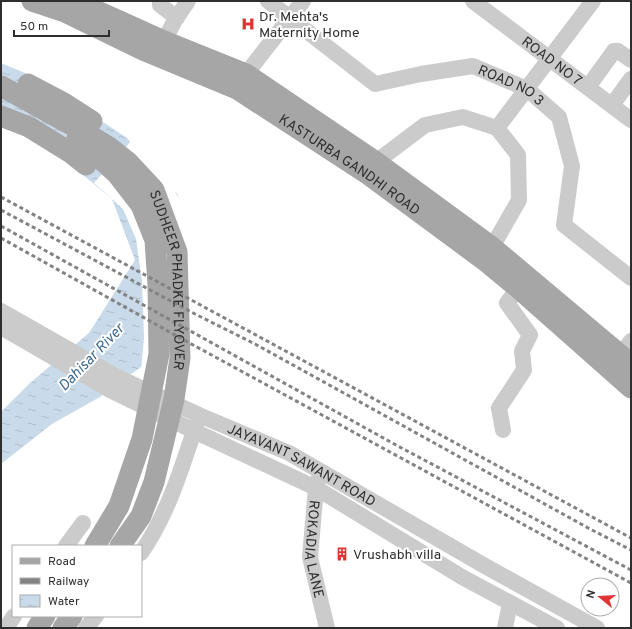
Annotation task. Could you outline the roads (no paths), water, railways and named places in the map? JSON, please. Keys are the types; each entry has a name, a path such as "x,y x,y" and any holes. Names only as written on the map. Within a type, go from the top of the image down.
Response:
{"main road":[{"name":"KASTURBA GANDHI ROAD","path":"32,1 70,5 242,82 373,169 488,253 623,357 631,388"},
{"path":"1,73 24,82 64,103 124,144 145,166 151,177 148,198 120,194 71,153 29,127 1,116"},
{"name":"SUDHEER PHADKE FLYOVER","path":"1,86 58,117 109,148 128,162 178,252 180,358 174,399 154,482 141,516 121,545"},
{"name":"SUDHEER PHADKE FLYOVER","path":"1,97 46,122 96,155 117,174 148,198 155,240 158,286 159,354 142,440 119,506 95,545"},
{"name":"KASTURBA GANDHI ROAD","path":"488,253 518,288 623,357"},
{"path":"37,628 44,617"},
{"path":"63,628 71,617"}],"street":[{"path":"160,1 160,5 177,18"},
{"path":"153,42 177,18 188,1"},
{"name":"ROAD NO 3","path":"268,1 375,84 421,74 473,66 527,89 559,117 572,166 564,225 631,278"},
{"path":"242,82 303,1"},
{"path":"498,128 592,1"},
{"name":"ROAD NO 7","path":"475,2 549,58 590,84 631,120"},
{"path":"590,84 614,51 618,51 631,60"},
{"path":"613,103 631,79"},
{"path":"373,169 425,125 463,117 498,128 518,155 519,200 488,253"},
{"path":"503,430 499,408 524,370 522,351 530,334 508,303 518,288"},
{"name":"JAYAVANT SAWANT ROAD","path":"1,311 43,344"},
{"name":"JAYAVANT SAWANT ROAD","path":"1,327 43,344 114,383 194,431 316,488 462,577 557,628"},
{"name":"JAYAVANT SAWANT ROAD","path":"114,383 199,415 289,452 485,566 597,628"},
{"path":"142,552 154,534 179,476 199,415"},
{"name":"ROKADIA LANE","path":"320,470 316,488 310,557 327,628"},
{"path":"67,545 83,523"},
{"path":"505,628 510,603"},
{"path":"6,628 13,617"},
{"path":"86,628 95,617"}],"water":[{"name":"Dahisar River","path":"1,63 37,78 127,138 178,195 185,283 149,361 100,397 52,424 1,464 1,412 30,383 89,333 135,260 112,199 66,161 1,122"}],"railway":[{"path":"1,197 631,538"},
{"path":"1,210 195,314 255,344 590,529 631,550"},
{"path":"1,226 396,445 631,570"},
{"path":"1,238 184,340 631,583"}],"place":[{"name":"Dr. Mehta's Maternity Home","path":"248,24"},
{"name":"Vrushabh villa","path":"342,554"}]}
